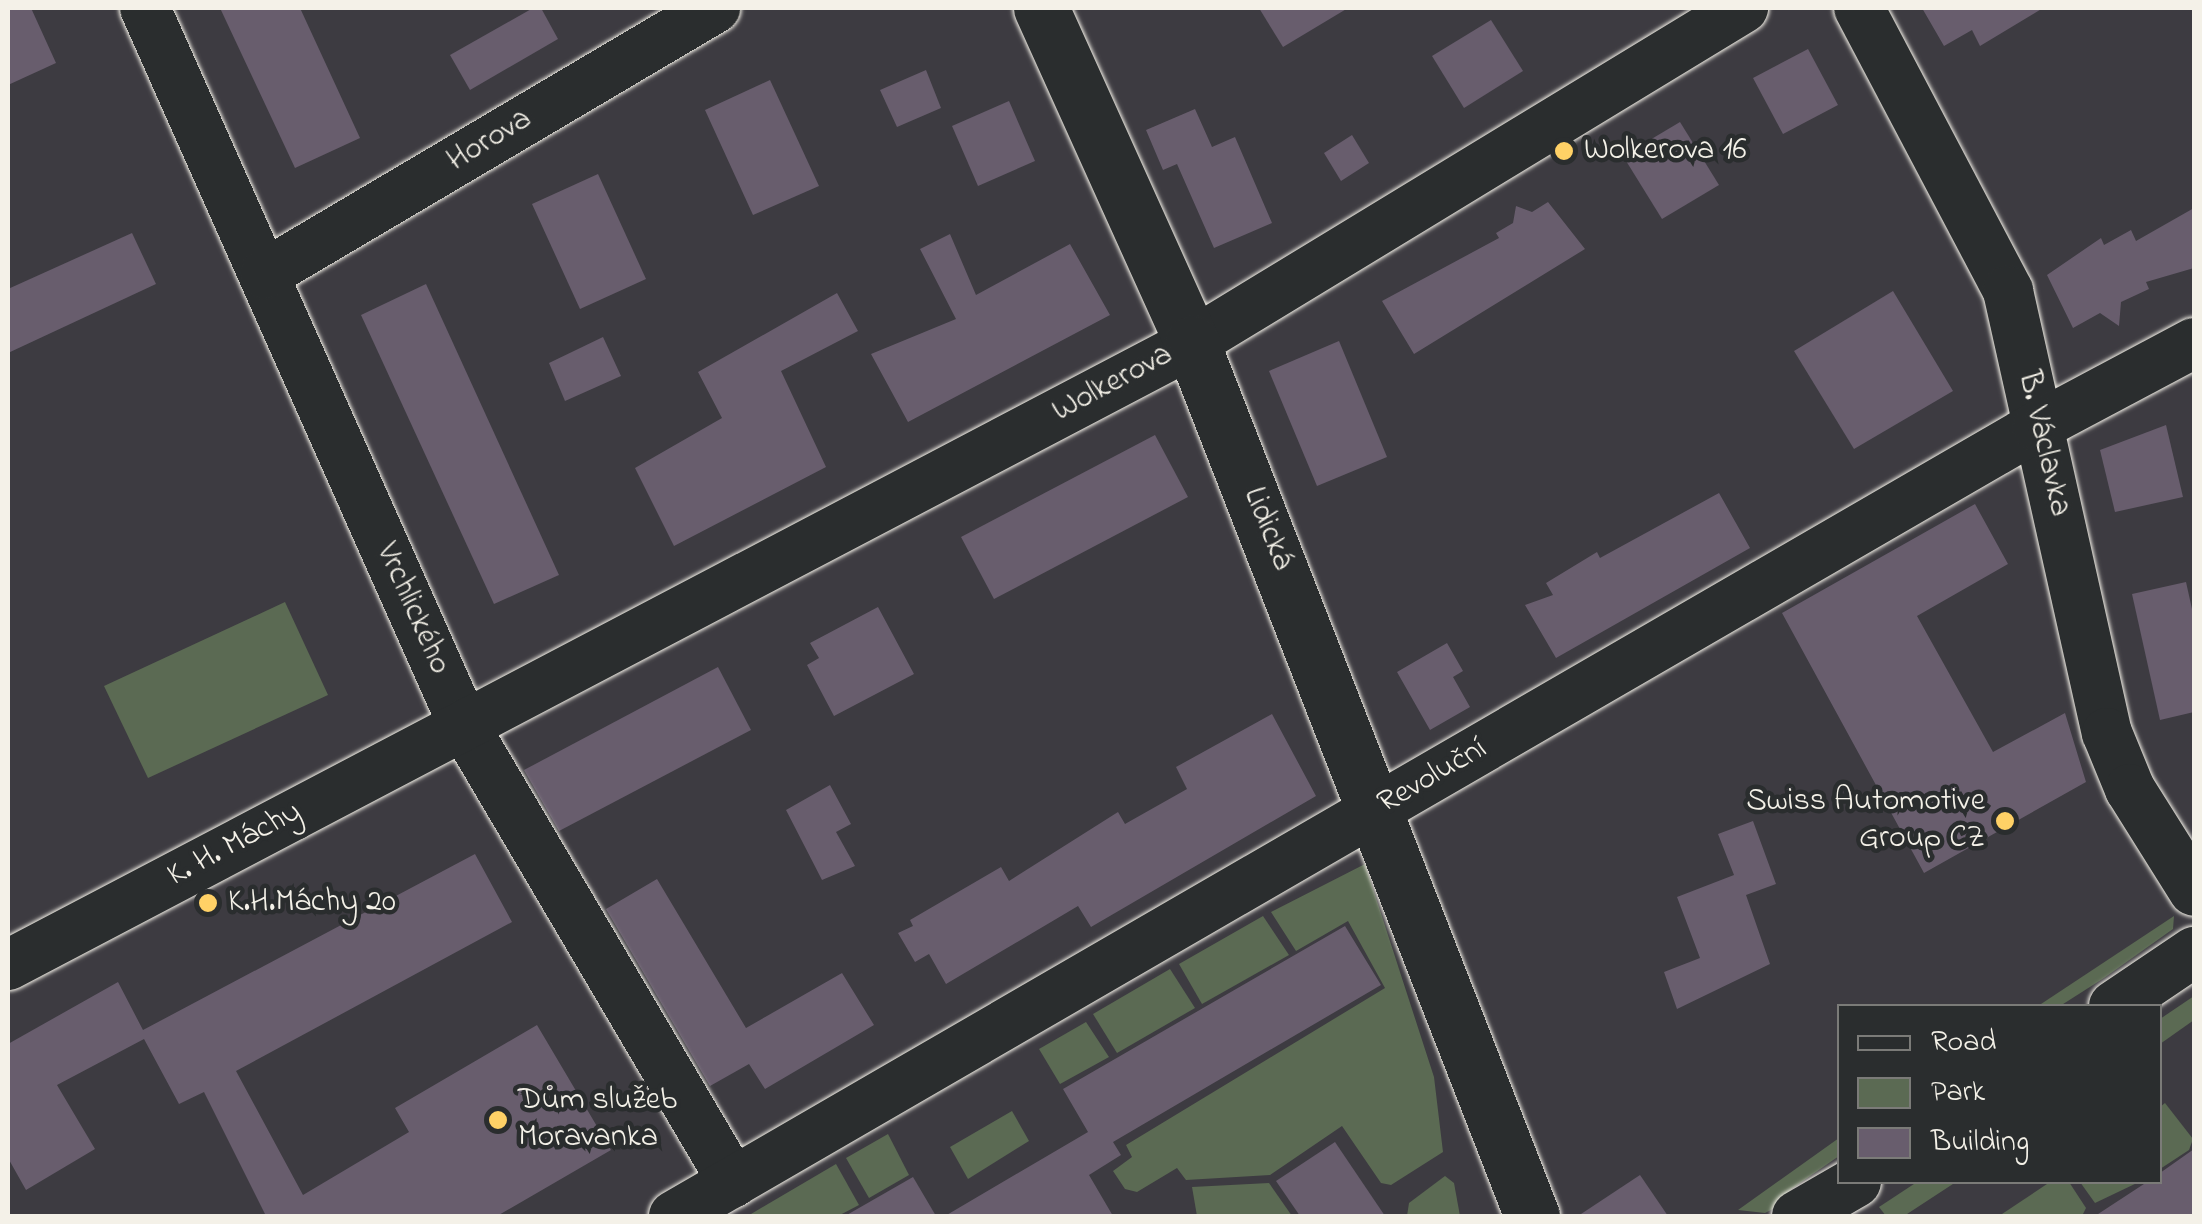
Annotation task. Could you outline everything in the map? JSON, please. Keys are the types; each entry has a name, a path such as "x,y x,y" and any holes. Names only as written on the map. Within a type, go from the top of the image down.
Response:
{"main road":[{"name":"Lidická","path":"1040,8 1192,343 1378,808 1467,1061 1532,1216"},
{"name":"Lidická","path":"1467,1061 1494,1216"}],"street":[{"name":"Vrchlického","path":"145,8 462,724 733,1182"},
{"name":"Horova","path":"265,274 715,8"},
{"name":"Wolkerova","path":"462,724 1192,343 1743,8"},
{"name":"B. Václavka","path":"1859,8 2008,292 2107,733 2130,789 2194,891"},
{"name":"Revoluční","path":"674,1216 2038,426 2194,343"},
{"name":"K. H. Máchy","path":"8,965 462,724"},
{"path":"2117,1004 2194,952"}],"green space":[{"path":"285,602 328,695 148,778 104,686"},
{"path":"1365,864 1434,1077 1443,1152 1391,1185 1381,1183 1342,1126 1270,1175 1186,1180 1177,1168 1137,1192 1125,1189 1113,1171 1132,1157 1126,1145 1385,988 1348,921 1296,951 1271,912"},
{"path":"1263,916 1289,955 1202,1004 1179,964"},
{"path":"2174,916 2173,929 2104,978 2063,1004 2041,1004"},
{"path":"1170,969 1195,1008 1117,1053 1093,1014"},
{"path":"2194,996 2194,1020 2162,1043 2162,1018"},
{"path":"1086,1022 1109,1057 1060,1084 1039,1049"},
{"path":"2165,1103 2193,1139 2189,1150 2162,1168"},
{"path":"1012,1111 1029,1141 968,1179 950,1147"},
{"path":"888,1134 909,1175 869,1198 846,1158"},
{"path":"1837,1139 1837,1157 1790,1190 1783,1204 1765,1213 1738,1210"},
{"path":"836,1164 859,1205 838,1216 751,1214"},
{"path":"1445,1176 1454,1183 1460,1216 1407,1216 1409,1203"},
{"path":"1269,1183 1292,1216 1197,1216 1192,1187"},
{"path":"1914,1184 1953,1184 1904,1216 1886,1216 1879,1207"},
{"path":"2047,1184 2070,1184 2086,1208 2082,1216 1999,1216"},
{"path":"2081,1184 2135,1184 2095,1203"}],"building":[{"path":"8,8 31,8 56,63 8,85"},
{"path":"220,8 300,8 360,138 295,168"},
{"path":"533,8 541,8 558,39 470,90 450,55"},
{"path":"1259,8 1348,8 1283,47"},
{"path":"1922,8 2043,8 1980,46 1972,30 1944,46"},
{"path":"1491,20 1523,71 1464,108 1432,56"},
{"path":"1808,49 1838,105 1783,134 1753,78"},
{"path":"926,70 941,108 897,127 880,90"},
{"path":"770,80 819,186 753,215 705,110"},
{"path":"1009,101 1035,161 978,186 952,126"},
{"path":"1195,109 1212,147 1235,137 1272,223 1214,248 1177,164 1163,170 1146,130"},
{"path":"1680,122 1719,185 1662,219 1623,156"},
{"path":"1352,135 1369,163 1341,181 1324,153"},
{"path":"598,174 646,279 580,309 532,204"},
{"path":"1548,202 1585,249 1414,354 1382,301 1499,238 1496,233 1513,223 1516,206 1532,212"},
{"path":"2194,208 2194,268 2146,282 2149,289 2121,302 2119,326 2100,313 2073,328 2047,275 2101,238 2104,245 2131,230 2136,241"},
{"path":"132,233 156,284 8,353 8,289"},
{"path":"950,234 976,295 1070,244 1110,315 908,422 871,354 956,319 920,249"},
{"path":"426,284 559,575 494,604 361,315"},
{"path":"1893,291 1953,391 1854,449 1794,351"},
{"path":"837,293 858,331 781,371 826,467 674,546 635,468 722,418 698,372"},
{"path":"603,337 621,376 565,401 549,363"},
{"path":"1339,341 1387,457 1317,486 1269,371"},
{"path":"2166,425 2183,497 2115,512 2100,450"},
{"path":"1155,435 1188,497 994,599 961,537"},
{"path":"1719,493 1750,548 1556,658 1525,605 1553,595 1546,583 1597,552 1600,558"},
{"path":"1975,504 2008,564 1917,616 1993,752 2065,713 2086,782 1924,873 1782,613"},
{"path":"2186,582 2194,618 2194,712 2160,720 2132,594"},
{"path":"878,607 914,674 834,716 807,665 819,658 810,643"},
{"path":"1447,643 1463,671 1453,677 1470,707 1430,730 1397,672"},
{"path":"718,667 751,730 559,831 524,770"},
{"path":"1272,714 1316,796 1091,927 1078,906 946,984 929,954 915,962 898,933 913,926 910,920 1001,867 1009,881 1118,812 1125,824 1187,789 1176,767"},
{"path":"830,785 851,824 836,832 855,866 822,880 786,810"},
{"path":"1753,821 1776,884 1746,895 1770,964 1677,1009 1664,972 1700,958 1677,897 1734,875 1718,834"},
{"path":"475,854 512,922 236,1071 303,1195 409,1132 395,1108 537,1025 611,1150 497,1216 266,1216 204,1092 179,1104 144,1039 57,1085 95,1149 26,1190 8,1158 8,1044 118,982 143,1030"},
{"path":"657,879 746,1028 842,973 874,1025 765,1089 749,1064 710,1086 606,909"},
{"path":"1345,926 1381,985 1113,1142 1121,1155 1089,1175 1113,1216 945,1216 1088,1132 1063,1089"},
{"path":"1335,1142 1385,1216 1300,1216 1276,1181"},
{"path":"2194,1149 2194,1216 2095,1216 2144,1184 2162,1184 2162,1172"},
{"path":"1640,1175 1668,1216 1578,1216"},
{"path":"913,1177 936,1216 845,1216"}],"place":[{"name":"Wolkerova 16","path":"1564,151"},
{"name":"Swiss Automotive Group CZ","path":"2005,821"},
{"name":"K.H.Máchy 20","path":"208,903"},
{"name":"Dům služeb Moravanka","path":"498,1120"}]}
